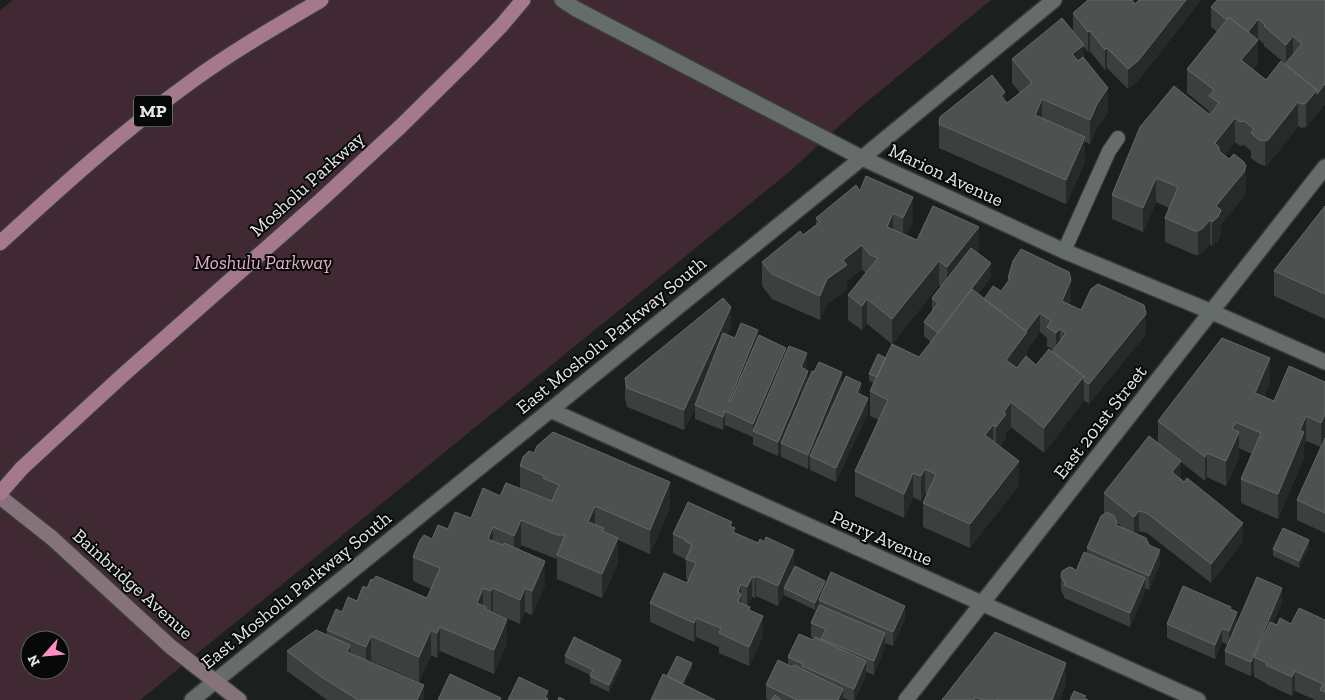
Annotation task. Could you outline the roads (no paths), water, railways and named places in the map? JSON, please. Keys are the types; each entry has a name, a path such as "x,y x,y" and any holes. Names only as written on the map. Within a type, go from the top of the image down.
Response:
{"main road":[{"name":"MP","path":"0,243 108,147 184,87 272,28 321,0"},
{"name":"Mosholu Parkway","path":"0,492 22,468 123,375 400,127 501,26 523,0"},
{"name":"Bainbridge Avenue","path":"0,497 52,538 171,648 239,700"}],"street":[{"name":"Marion Avenue","path":"562,0 862,158 1064,251 1212,312 1325,362"},
{"name":"East Mosholu Parkway South","path":"192,700 862,158 1054,0"},
{"name":"East 201st Street","path":"906,700 1325,168"},
{"name":"Perry Avenue","path":"550,410 1198,700"}],"lane":[{"path":"1064,251 1109,151 1118,138"}],"park label":[{"name":"Moshulu Parkway","path":"263,262"}]}
